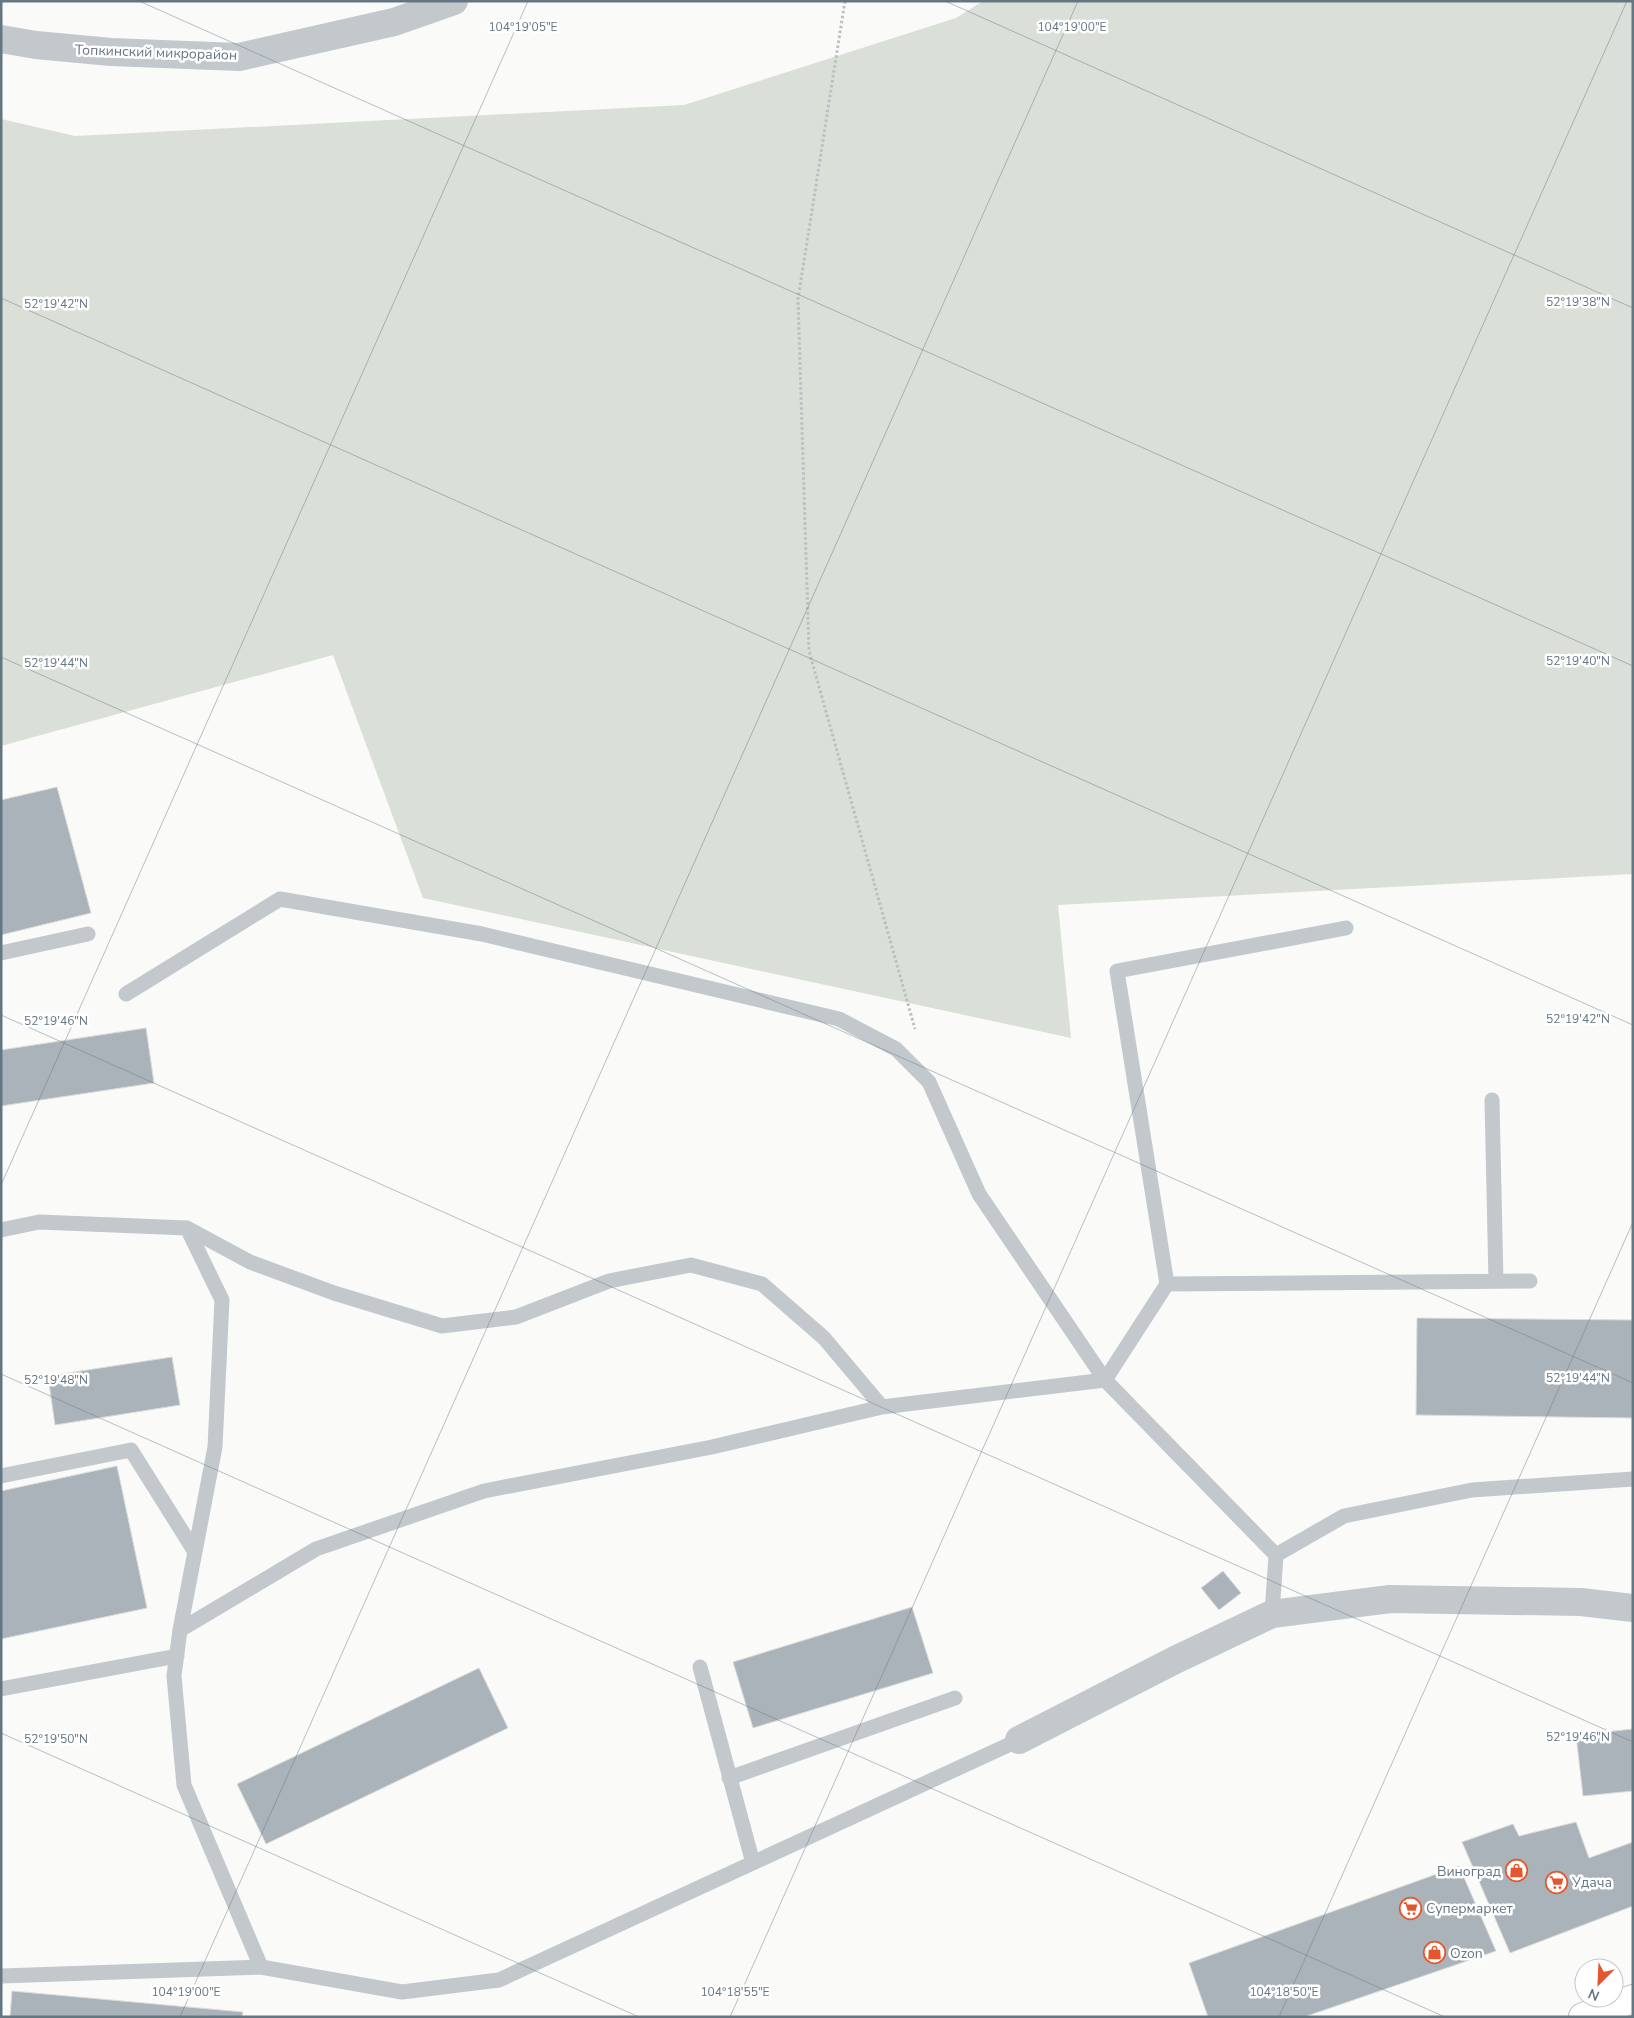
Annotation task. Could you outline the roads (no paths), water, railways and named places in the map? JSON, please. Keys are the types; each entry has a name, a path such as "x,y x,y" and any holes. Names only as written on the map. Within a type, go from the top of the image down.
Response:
{"main road":[{"path":"1583,2017 1633,1999"}],"street":[{"name":"Топкинский микрорайон","path":"1,39 36,46 111,52 239,56 394,22 454,1"},
{"path":"1018,1740 1175,1660 1272,1614 1390,1599 1581,1602 1633,1608"}],"lane":[{"path":"126,994 280,899 482,934 838,1019 896,1049 930,1082 979,1194 1105,1380 1276,1554 1272,1614"},
{"path":"1105,1380 1167,1284 1116,972 1346,928"},
{"path":"1,953 88,934"},
{"path":"1492,1100 1496,1281"},
{"path":"1,1230 39,1222 187,1228 250,1262 334,1293 442,1326 516,1317 609,1281 691,1266 762,1284 824,1338 882,1407"},
{"path":"187,1228 222,1300 215,1447 180,1630 174,1676 184,1785 261,1967"},
{"path":"1167,1284 1530,1281"},
{"path":"180,1630 316,1549 484,1491 712,1446 882,1407 1105,1380"},
{"path":"1,1476 131,1450 195,1552"},
{"path":"1276,1554 1344,1516 1472,1490 1633,1480"},
{"path":"1,1689 177,1656"},
{"path":"700,1667 753,1863"},
{"path":"730,1778 955,1698"},
{"path":"1,1976 261,1967 402,1992 499,1980 1018,1740"}],"place":[{"name":"Виноград","path":"1517,1871"},
{"name":"Удача","path":"1556,1882"},
{"name":"Супермаркет","path":"1410,1908"},
{"name":"Ozon","path":"1434,1953"}]}
